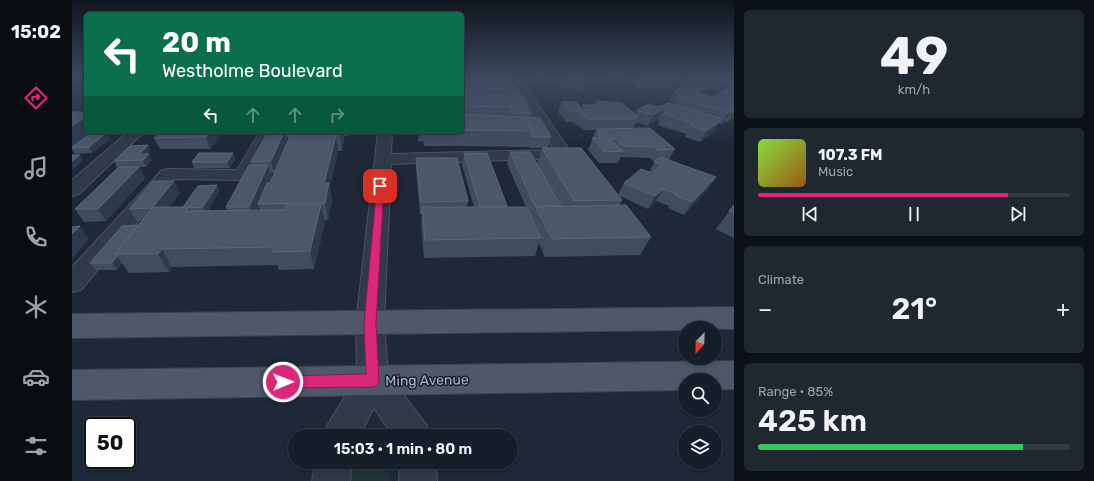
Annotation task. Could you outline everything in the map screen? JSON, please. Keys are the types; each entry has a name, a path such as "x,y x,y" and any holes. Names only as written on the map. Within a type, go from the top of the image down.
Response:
{"main road":[{"path":"72,326 734,318"},
{"name":"Ming Avenue","path":"72,385 734,375"}],"street":[{"path":"382,159 565,155 529,100"},
{"path":"72,190 135,134"},
{"path":"144,174 243,175 266,134"},
{"path":"385,134 370,323 373,380 409,429"},
{"path":"90,174 113,174"},
{"path":"72,283 168,174"},
{"path":"344,429 373,380"},
{"path":"331,481 333,469"},
{"path":"418,469 418,481"}],"green space":[{"path":"353,469 389,469 390,473 390,481 350,481"}],"building":[{"path":"464,100 509,100 511,107 464,106"},
{"path":"509,100 526,100 531,113 511,113"},
{"path":"685,100 734,100 734,112 731,111 728,113"},
{"path":"596,101 622,103 637,116 633,116 637,119 588,119 577,111 570,111 561,102 576,102 583,110 587,109 583,105 600,105"},
{"path":"669,103 720,118 716,120 720,121 706,131 691,126 694,124 663,114 667,112 663,109 653,115 637,110 649,104 658,107"},
{"path":"72,112 84,112 84,118 72,126"},
{"path":"464,114 525,117 532,131 464,130"},
{"path":"525,117 540,118 551,137 532,137 532,131"},
{"path":"650,128 675,149 658,150 655,147 623,146 616,139 609,139 623,151 604,152 592,138 601,138 597,134 601,134 596,129"},
{"path":"90,134 105,134 89,147 72,147"},
{"path":"159,134 208,134 206,137 154,138"},
{"path":"267,134 283,134 271,161 251,162"},
{"path":"289,134 340,134 336,135 324,183 329,183 325,203 258,204 267,183 270,183 290,136 288,136"},
{"path":"148,145 139,154 149,154 143,160 114,161 130,146"},
{"path":"542,148 581,148 622,200 574,201"},
{"path":"510,152 530,152 561,206 535,206"},
{"path":"199,153 233,153 227,162 192,162"},
{"path":"464,153 487,153 507,206 480,207"},
{"path":"72,155 80,155 72,161"},
{"path":"660,157 716,177 692,202 663,189 655,196 624,183 641,169 652,173 662,165 654,162"},
{"path":"416,158 457,158 468,201 421,202"},
{"path":"249,165 268,165 249,207 226,207"},
{"path":"119,167 139,167 98,209 75,209"},
{"path":"153,181 174,181 152,208 129,209"},
{"path":"217,185 203,207 183,207 198,186"},
{"path":"286,205 321,205 310,251 273,252 274,247 162,249 158,254 115,254 153,207 189,207 187,211 285,210"},
{"path":"626,205 651,237 552,239 536,207"},
{"path":"734,205 734,213 729,211"},
{"path":"422,207 527,207 541,238 425,240"},
{"path":"138,225 115,254 117,256 112,263 90,263 122,226"},
{"path":"80,226 72,234 72,227"}],"route":[{"path":"283,382 373,380 370,323 380,186"}]}
